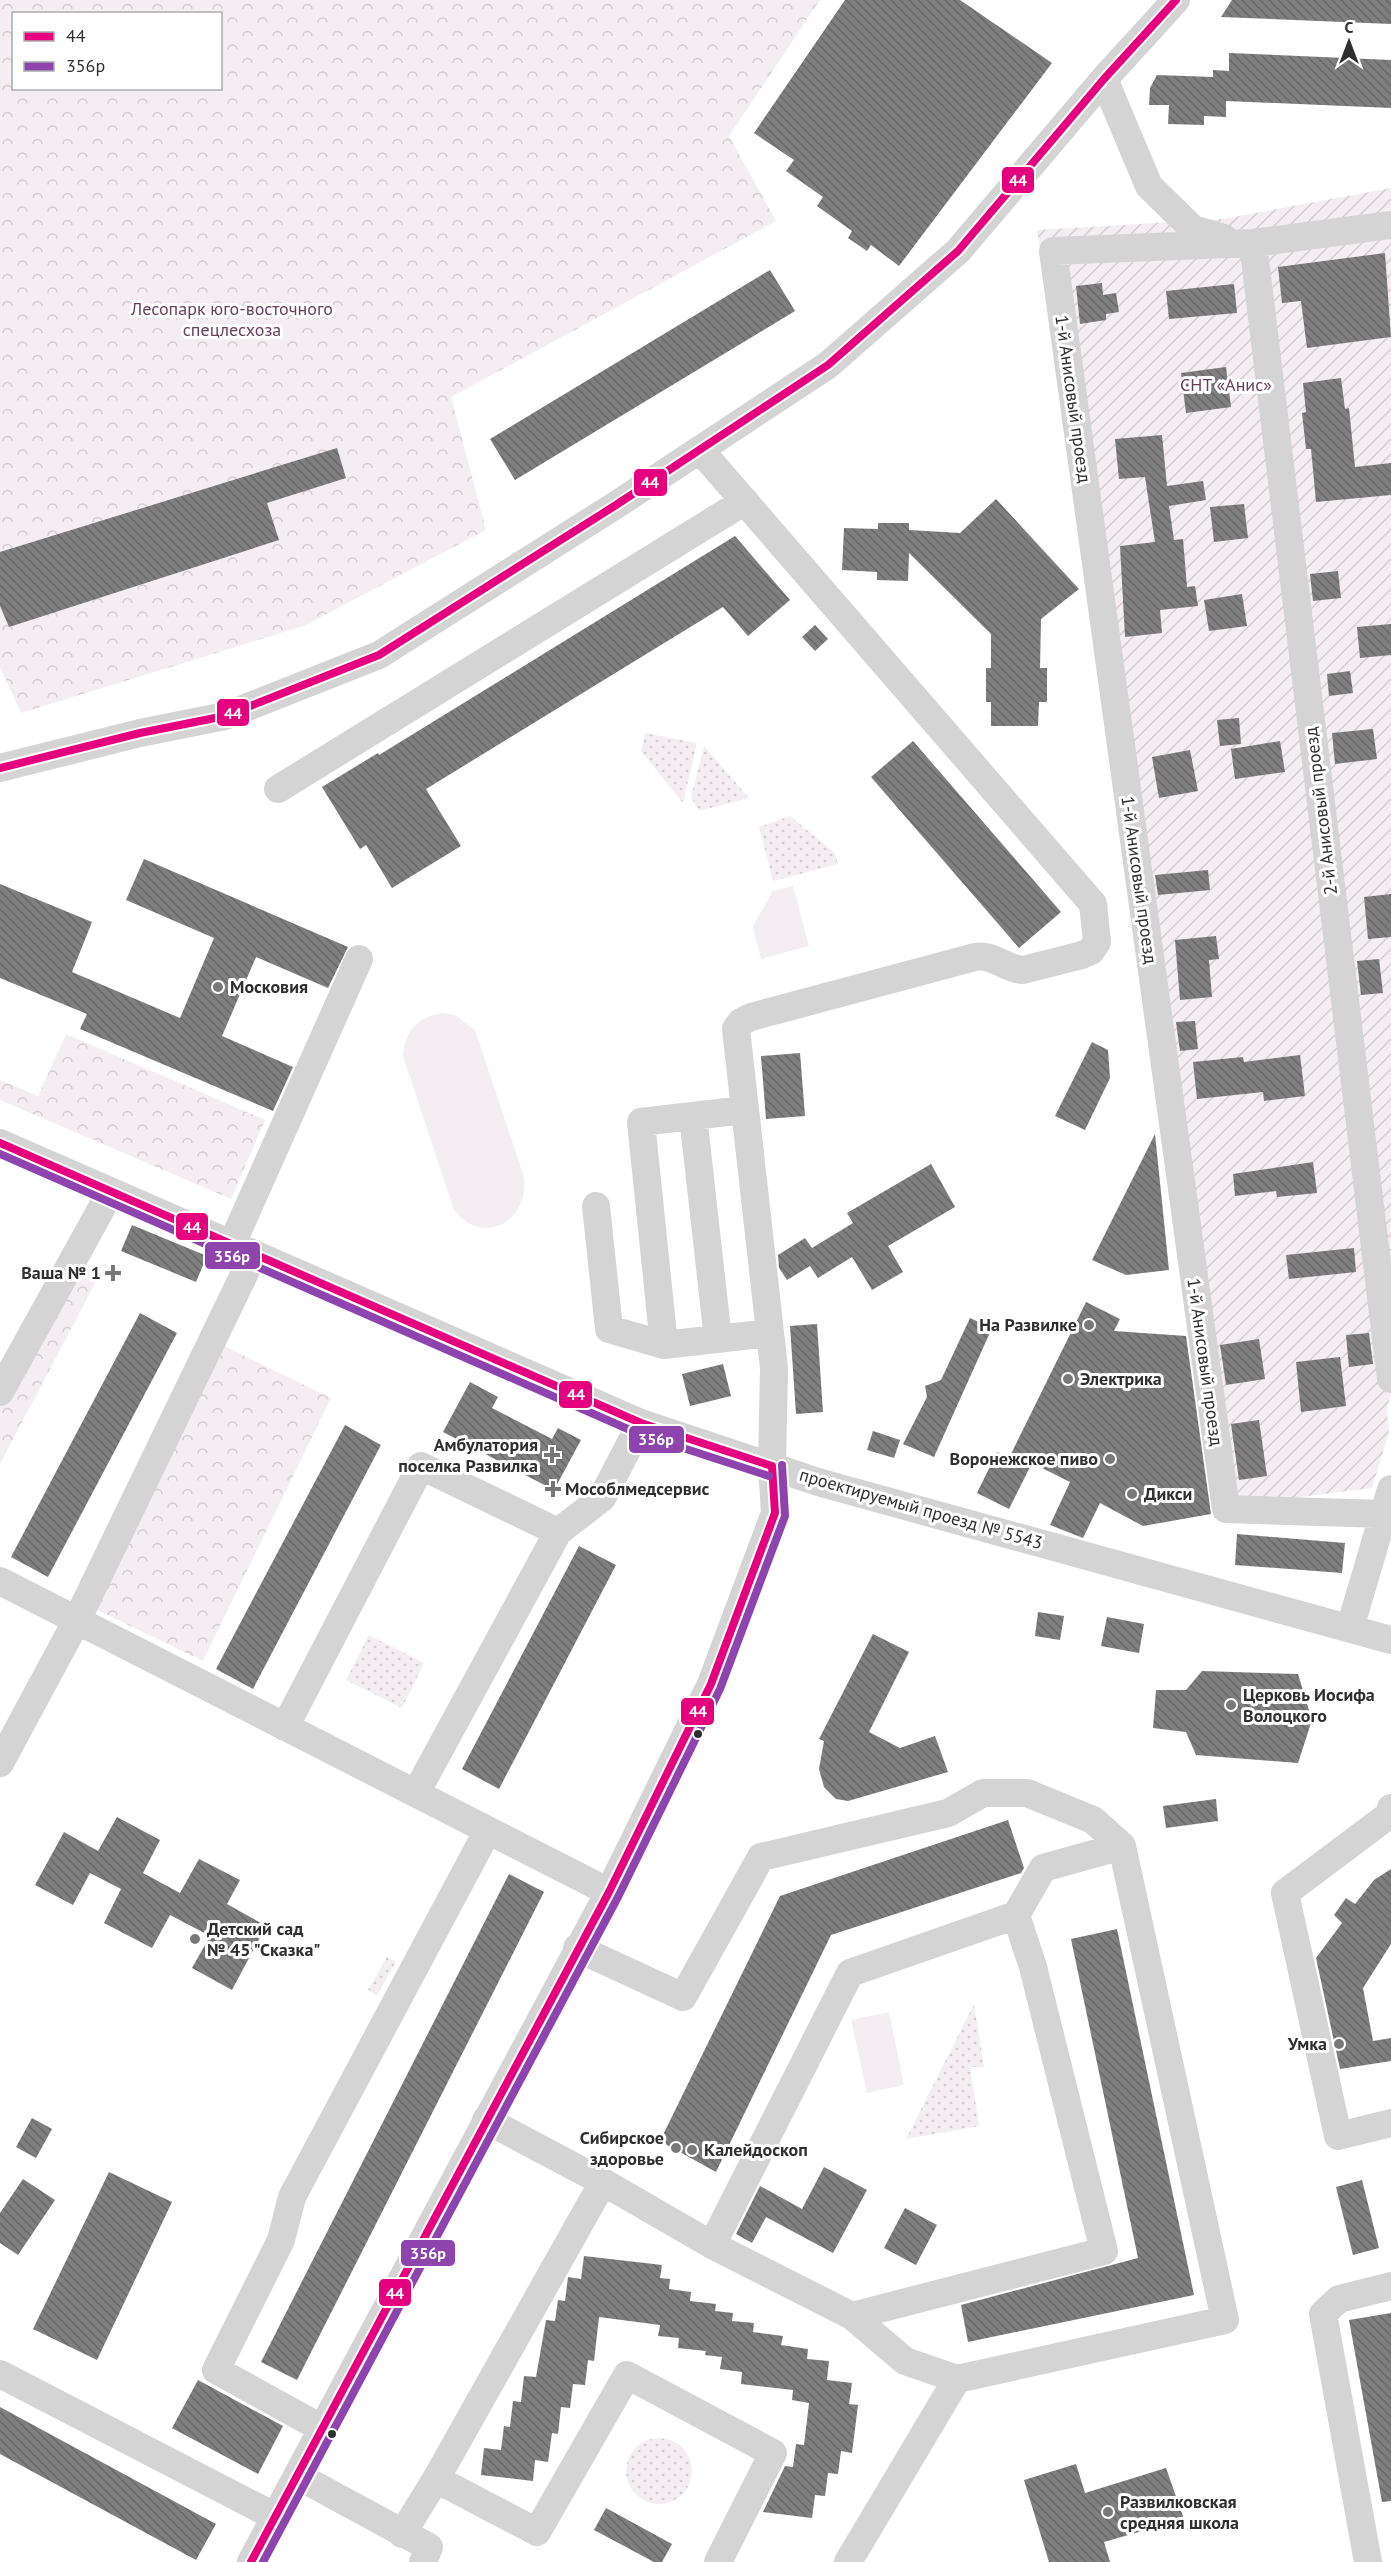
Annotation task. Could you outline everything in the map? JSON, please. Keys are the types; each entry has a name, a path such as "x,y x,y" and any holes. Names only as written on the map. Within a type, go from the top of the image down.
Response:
{"street":[{"path":"0,768 140,733 225,716 379,655 700,450 828,365 958,251 1104,79 1176,0"},
{"path":"1104,79 1149,186 1193,229 1253,243 1391,225"},
{"name":"1-й Анисовый проезд","path":"1253,243 1053,251 1226,1509 1388,1501"},
{"name":"2-й Анисовый проезд","path":"1253,243 1391,1379"},
{"path":"251,2562 577,1948 609,1892 711,1684 775,1513 772,1466 774,1368 736,1029 741,1022 983,956 1016,970 1031,969 1090,951 1097,942 1098,933 1093,903 700,450"},
{"path":"278,789 745,501"},
{"path":"0,1763 77,1620 242,1251 359,959"},
{"path":"664,1345 641,1122 744,1110"},
{"path":"693,1116 718,1339"},
{"name":"проектируемый проезд № 5543","path":"0,1143 242,1251 641,1423 830,1485 1391,1640"},
{"path":"0,1392 110,1193"},
{"path":"596,1206 609,1329 664,1345 770,1333"},
{"path":"416,1793 558,1532 602,1498 641,1423"},
{"path":"285,1726 421,1466 558,1532"},
{"path":"1350,1628 1388,1501"},
{"path":"0,1581 609,1892"},
{"path":"486,2120 603,2182 712,2245 852,2316 905,2361 957,2379 1225,2320 1122,1846 1094,1820 1027,1793 983,1793 948,1813 761,1857 683,1997 577,1948"},
{"path":"1390,1813 1285,1893 1338,2136 1391,2123"},
{"path":"322,2430 216,2370 281,2240 292,2197 488,1830"},
{"path":"712,2245 850,1973 1016,1915 1043,1868 1122,1846"},
{"path":"852,2316 1104,2251 1033,1967 1016,1915"},
{"path":"402,2534 436,2479 603,2182"},
{"path":"1368,2562 1323,2314 1339,2299 1391,2286"},
{"path":"0,2374 274,2516"},
{"path":"436,2479 537,2532 627,2375 773,2453 718,2562"},
{"path":"848,2562 957,2379"},
{"path":"298,2476 429,2547 423,2562"}],"green space":[{"name":"Лесопарк юго-восточного спецлесхоза","path":"0,0 820,0 729,136 776,221 451,397 486,530 304,626 21,713 0,667"},
{"name":"СНТ «Анис»","path":"1391,188 1391,1394 1387,1410 1389,1432 1372,1488 1219,1507 1037,230 1223,219"},
{"path":"645,733 697,743 683,803 641,751"},
{"path":"704,746 749,798 699,811 691,797"},
{"path":"790,816 835,853 838,864 773,881 759,827"},
{"path":"793,886 809,946 761,959 753,926 773,891"},
{"path":"442,1013 455,1015 475,1030 524,1177 524,1193 520,1206 512,1217 490,1228 478,1227 465,1221 454,1210 403,1056 406,1039 414,1027 426,1018"},
{"path":"66,1034 265,1120 231,1199 0,1100 0,1080 38,1096"},
{"path":"75,1262 100,1274 0,1464 0,1404"},
{"path":"220,1344 331,1398 203,1661 91,1607"},
{"path":"369,1635 424,1663 402,1708 346,1680"},
{"path":"387,1957 396,1962 377,1995 368,1990"},
{"path":"974,2004 984,2067 970,2067 979,2126 906,2139"},
{"path":"889,2012 904,2085 867,2093 851,2020"},
{"path":"659,2438 672,2441 682,2448 689,2458 692,2471 689,2484 682,2494 672,2501 659,2504 646,2501 636,2494 629,2484 626,2471 629,2458 636,2448 646,2441"}],"building":[{"path":"845,0 960,0 1052,63 899,266 871,245 867,251 848,238 852,231 817,206 823,197 786,171 794,160 754,133"},
{"path":"1232,0 1391,0 1391,24 1221,17"},
{"path":"1229,53 1391,60 1391,108 1226,101 1226,117 1204,116 1204,125 1168,124 1169,105 1149,105 1150,88 1157,75 1213,77 1213,70 1229,71"},
{"path":"1385,253 1391,337 1307,348 1301,301 1282,303 1278,267"},
{"path":"770,270 795,311 515,480 490,439"},
{"path":"1102,283 1103,295 1116,293 1119,312 1106,314 1106,320 1080,324 1076,286"},
{"path":"1234,284 1237,313 1169,319 1166,291"},
{"path":"1226,367 1231,407 1186,413 1181,373"},
{"path":"1341,378 1345,409 1349,408 1355,467 1391,463 1391,495 1316,502 1311,449 1306,449 1302,413 1306,412 1303,383"},
{"path":"1162,435 1167,486 1203,481 1206,500 1169,506 1174,540 1183,539 1187,587 1195,586 1198,606 1160,610 1162,633 1125,637 1120,546 1155,542 1145,477 1119,479 1115,439"},
{"path":"337,448 346,478 267,503 279,540 9,627 0,606 0,552"},
{"path":"996,499 1079,589 1041,619 1040,668 1047,668 1047,702 1039,702 1038,726 991,726 991,702 986,702 986,668 991,668 991,634 909,553 908,581 877,580 877,572 842,570 844,528 878,529 878,523 909,523 909,530 960,533"},
{"path":"1244,504 1248,538 1214,542 1210,507"},
{"path":"735,536 790,600 748,636 723,607 426,789 461,846 392,888 366,845 360,849 322,787 378,753 379,755"},
{"path":"1338,571 1341,598 1313,601 1310,574"},
{"path":"1242,594 1247,626 1209,631 1204,600"},
{"path":"1391,624 1391,655 1360,658 1357,627"},
{"path":"815,625 828,639 815,651 802,637"},
{"path":"1350,671 1353,693 1329,696 1327,674"},
{"path":"1239,718 1241,744 1220,746 1217,720"},
{"path":"1373,729 1377,759 1335,764 1332,733"},
{"path":"913,741 1061,912 1019,948 871,777"},
{"path":"1280,741 1285,772 1235,779 1231,749"},
{"path":"1190,750 1198,791 1159,798 1152,757"},
{"name":"Московия","path":"144,859 348,947 328,988 256,957 222,1036 293,1067 273,1111 80,1029 87,1014 0,978 0,884 92,922 72,972 180,1018 214,938 126,900"},
{"path":"1208,870 1210,890 1158,895 1155,875"},
{"path":"1391,894 1391,937 1368,939 1364,897"},
{"path":"1216,936 1219,959 1209,960 1212,997 1180,1000 1175,940"},
{"path":"1379,959 1383,993 1361,995 1357,961"},
{"path":"1195,1021 1198,1049 1180,1051 1176,1022"},
{"path":"1092,1042 1108,1050 1110,1078 1085,1130 1055,1116"},
{"path":"800,1053 805,1116 766,1119 761,1056"},
{"path":"1300,1055 1305,1096 1264,1101 1263,1092 1197,1099 1193,1062 1243,1057 1244,1062"},
{"path":"1155,1134 1169,1270 1126,1275 1092,1260"},
{"path":"1313,1162 1317,1193 1277,1197 1276,1191 1235,1196 1233,1174"},
{"path":"931,1164 955,1207 888,1246 903,1272 872,1290 852,1257 818,1278 810,1266 787,1280 779,1268 778,1255 805,1238 812,1248 853,1223 847,1213"},
{"path":"132,1225 207,1256 196,1282 121,1251"},
{"path":"1354,1248 1356,1272 1289,1279 1286,1255"},
{"path":"1086,1302 1120,1319 1114,1331 1186,1336 1211,1514 1143,1526 1100,1503 1083,1538 1050,1525 1070,1482 1032,1463 1009,1509 977,1493 997,1452 1009,1458"},
{"path":"140,1313 177,1333 48,1577 11,1557"},
{"path":"970,1318 992,1328 934,1457 903,1444 927,1397 925,1386 941,1380"},
{"path":"817,1324 823,1412 796,1414 790,1326"},
{"path":"1369,1333 1373,1364 1349,1367 1346,1335"},
{"path":"1259,1339 1265,1379 1226,1385 1220,1345"},
{"path":"1340,1357 1346,1406 1301,1412 1296,1362"},
{"path":"723,1364 731,1396 690,1406 682,1374"},
{"path":"470,1382 498,1397 492,1408 552,1439 558,1428 581,1440 554,1490 443,1432"},
{"path":"1259,1420 1267,1476 1239,1480 1231,1424"},
{"path":"345,1425 381,1445 253,1689 216,1669"},
{"path":"873,1431 900,1440 894,1458 867,1450"},
{"path":"1237,1534 1345,1543 1342,1573 1235,1565"},
{"path":"579,1546 616,1565 499,1789 462,1769"},
{"path":"1038,1612 1064,1616 1060,1640 1035,1636"},
{"path":"1107,1617 1144,1624 1139,1653 1101,1646"},
{"path":"873,1634 909,1652 869,1732 900,1748 935,1736 948,1772 848,1801 836,1799 824,1787 819,1769 824,1741 819,1739"},
{"name":"Церковь Иосифа Волоцкого","path":"1202,1671 1298,1674 1312,1720 1298,1763 1196,1755 1186,1732 1153,1728 1156,1690 1186,1690"},
{"path":"1216,1799 1218,1821 1166,1828 1163,1806"},
{"path":"117,1817 160,1840 143,1873 180,1893 199,1859 240,1880 227,1904 266,1926 232,1990 192,1968 210,1936 170,1915 152,1948 104,1923 121,1889 90,1873 73,1905 35,1885 64,1832 98,1851"},
{"path":"1008,1820 1024,1868 1021,1873 831,1935 716,2172 660,2141 780,1896"},
{"path":"1391,1869 1391,1944 1363,1988 1373,2041 1391,2038 1391,2061 1340,2069 1316,1958 1342,1923 1334,1915 1346,1898 1355,1904 1374,1880"},
{"path":"509,1874 544,1892 297,2380 261,2362"},
{"path":"1117,1929 1194,2295 968,2342 961,2305 1138,2258 1071,1939"},
{"path":"32,2118 52,2129 36,2158 16,2147"},
{"path":"824,2167 867,2190 833,2253 766,2217 752,2243 736,2234 760,2186 802,2209"},
{"path":"109,2172 172,2202 97,2360 33,2329"},
{"path":"23,2179 55,2200 18,2255 0,2243 0,2213"},
{"path":"1362,2180 1379,2248 1353,2255 1336,2187"},
{"path":"905,2208 937,2225 916,2265 884,2248"},
{"path":"584,2256 662,2265 660,2278 670,2279 669,2289 691,2292 690,2301 716,2304 715,2311 733,2313 732,2321 754,2323 753,2332 783,2336 781,2345 808,2349 807,2359 829,2361 827,2380 852,2383 849,2404 858,2405 852,2453 841,2451 838,2474 828,2473 825,2496 815,2495 812,2518 763,2512 785,2466 793,2467 796,2444 804,2445 809,2403 792,2400 793,2390 741,2384 742,2372 720,2369 722,2357 705,2355 706,2351 678,2348 679,2338 658,2336 660,2325 599,2317 594,2361 588,2360 585,2385 573,2384 570,2408 561,2407 558,2434 552,2433 548,2462 535,2460 533,2481 481,2475 484,2448 501,2450 504,2426 510,2427 513,2401 521,2402 524,2376 536,2377 546,2320 555,2321 558,2300 565,2301 568,2277 581,2279"},
{"path":"1391,2313 1391,2501 1382,2502 1349,2320"},
{"path":"198,2380 283,2426 258,2474 172,2428"},
{"path":"0,2407 216,2524 196,2560 0,2454"},
{"name":"Развилковская средняя школа","path":"1076,2464 1085,2493 1166,2468 1184,2519 1104,2542 1110,2562 1049,2562 1024,2480"},
{"path":"606,2508 672,2544 662,2562 654,2562 594,2530"}],"transit line":[{"name":"44","path":"0,768 140,733 225,716 379,655 616,505 828,365 958,251 1104,79 1176,0"},
{"name":"44","path":"0,1143 641,1423 772,1466"},
{"name":"356р","path":"0,1154 637,1433 769,1476"},
{"name":"356р","path":"263,2562 618,1897 720,1689 785,1516 782,1465"},
{"name":"44","path":"251,2562 609,1892 711,1684 775,1513 772,1466"}],"place":[{"name":"Московия","path":"218,987"},
{"name":"Ваша № 1","path":"113,1273"},
{"name":"На Развилке","path":"1089,1325"},
{"name":"Электрика","path":"1068,1379"},
{"name":"Амбулатория поселка Развилка","path":"552,1455"},
{"name":"Воронежское пиво","path":"1110,1459"},
{"name":"Мособлмедсервис","path":"553,1489"},
{"name":"Дикси","path":"1132,1494"},
{"name":"Церковь Иосифа Волоцкого","path":"1231,1705"},
{"name":"Детский сад № 45 \"Сказка\"","path":"195,1939"},
{"name":"Умка","path":"1339,2044"},
{"name":"Сибирское здоровье","path":"676,2148"},
{"name":"Калейдоскоп","path":"692,2150"},
{"name":"Развилковская средняя школа","path":"1108,2512"}]}
